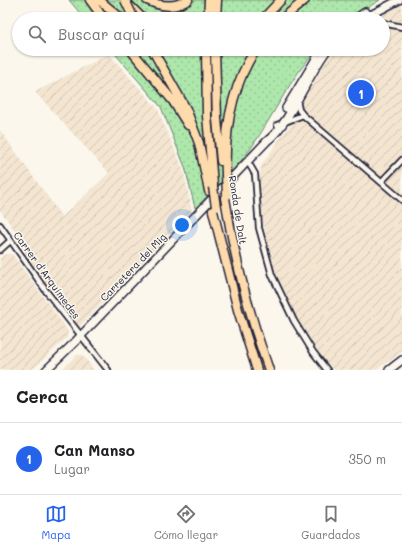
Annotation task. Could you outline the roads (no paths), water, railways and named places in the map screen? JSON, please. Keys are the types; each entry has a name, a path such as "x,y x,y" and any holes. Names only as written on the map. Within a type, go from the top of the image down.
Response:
{"highway":[{"path":"90,0 99,12"},
{"path":"99,0 114,12"},
{"path":"124,0 130,12"},
{"path":"124,0 136,12"},
{"path":"148,0 155,4 170,6 188,0"},
{"path":"208,12 209,0"},
{"path":"216,12 217,0"},
{"path":"270,12 281,0"},
{"path":"290,12 305,0"},
{"path":"136,56 162,87 183,117 197,144 211,189"},
{"path":"156,56 186,109 198,139 207,180"},
{"path":"206,56 207,116 211,189 224,255 238,310 257,370"},
{"name":"Ronda de Dalt","path":"215,56 217,119 230,229 254,325 269,370"},
{"path":"224,176 226,138 230,108 241,77 252,56"},
{"path":"254,325 273,370"}],"street":[{"path":"366,12 388,0"},
{"path":"376,12 399,0"},
{"path":"390,24 402,27"},
{"name":"Carretera del Mig","path":"267,141 304,76 318,56"},
{"name":"Carretera del Mig","path":"46,370 81,336 267,141 278,132 324,56"},
{"path":"296,100 299,110 303,115 402,200"},
{"path":"277,125 284,121 303,115"},
{"path":"381,182 402,160"},
{"path":"248,162 255,174 256,211 260,232 272,275 285,305 301,333 327,370"},
{"name":"Carrer d'Arquímedes","path":"0,225 10,241 108,370"},
{"path":"0,250 10,241"},
{"path":"384,370 397,365"}],"place":[{"name":"Can Manso","path":"361,93"}]}
